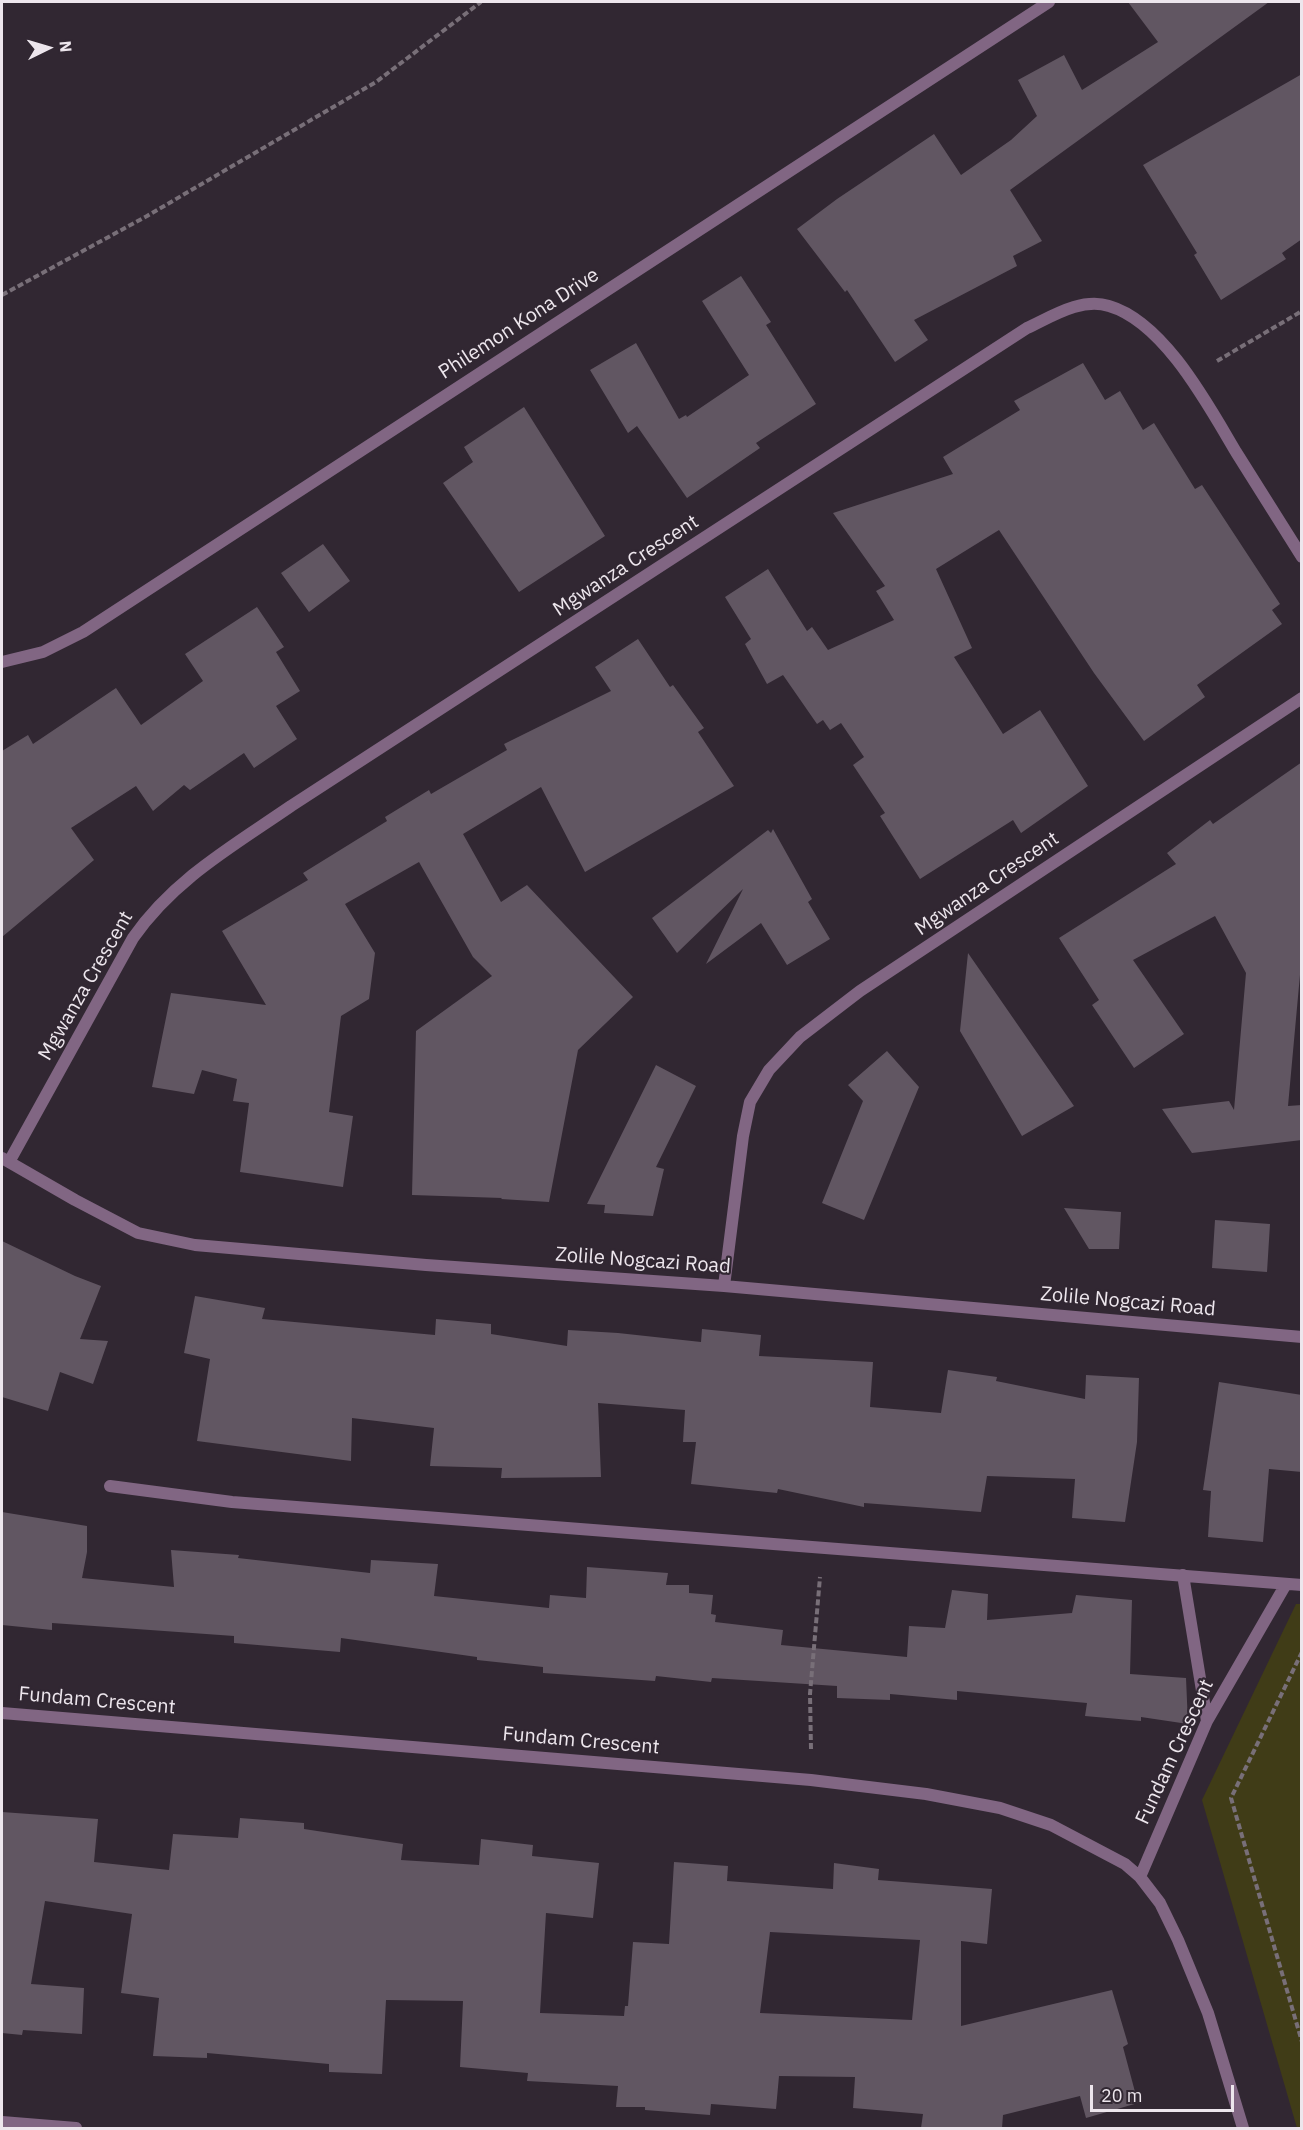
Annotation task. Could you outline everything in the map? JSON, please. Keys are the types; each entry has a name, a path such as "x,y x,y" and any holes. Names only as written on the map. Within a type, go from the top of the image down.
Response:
{"street":[{"name":"Philemon Kona Drive","path":"2,662 43,652 84,632 1049,2"},
{"name":"Mgwanza Crescent","path":"5,1160 133,938 150,914 202,868 301,800 1027,328 1070,308 1091,304 1108,305 1126,313 1147,327 1190,376 1302,557"},
{"name":"Mgwanza Crescent","path":"724,1286 743,1136 750,1102 769,1070 800,1037 860,991 1302,698"},
{"name":"Zolile Nogcazi Road","path":"5,1160 138,1233 195,1245 426,1265 724,1286 1302,1337"},
{"path":"110,1486 232,1502 1302,1585"},
{"path":"1183,1575 1207,1721"},
{"name":"Fundam Crescent","path":"1140,1877 1207,1721 1286,1584"},
{"name":"Fundam Crescent","path":"2,1713 811,1780 926,1794 1000,1808 1051,1825 1125,1864 1140,1877 1160,1903 1203,2002 1243,2128"},
{"path":"2,2122 76,2128"}],"path":[{"path":"2,295 147,216 376,82 481,2"},
{"path":"1190,376 1302,311"},
{"path":"811,1780 810,1694 823,1547"},
{"path":"1302,1652 1231,1798 1302,2042"}],"shaded area":[{"path":"1296,1604 1302,1604 1301,2128 1297,2128 1202,1800"}],"building":[{"path":"1128,2 1269,2 1010,190 1042,241 1013,256 1017,266 914,320 928,340 895,362 847,290 845,292 797,229 837,199 934,134 961,175 1011,140 1037,116 1018,80 1064,55 1082,90 1158,42"},
{"path":"1302,74 1302,239 1282,253 1286,259 1221,300 1194,255 1197,253 1143,165"},
{"path":"741,276 771,322 766,325 816,404 756,443 760,448 687,498 637,426 628,433 590,370 636,343 679,419 686,415 687,417 749,375 702,301"},
{"path":"1083,363 1105,400 1120,391 1143,430 1154,423 1195,489 1202,485 1280,604 1272,610 1282,624 1197,685 1205,697 1144,741 1094,673 999,530 936,569 972,648 954,657 1003,734 1040,710 1088,786 1021,833 1013,820 920,879 880,816 885,813 853,765 864,757 841,723 830,730 823,720 817,724 783,675 767,684 745,644 751,639 725,597 768,569 807,631 812,627 828,650 894,620 876,591 885,586 833,513 953,474 943,457 1020,410 1014,401"},
{"path":"524,407 605,536 519,592 443,483 473,462 464,447"},
{"path":"323,544 350,581 309,612 281,573"},
{"path":"257,607 284,647 276,652 300,691 276,706 297,739 254,768 244,753 190,790 184,785 153,811 136,786 71,828 94,860 2,937 2,751 28,735 33,744 116,688 141,725 203,681 185,654"},
{"path":"638,639 670,687 673,685 704,728 698,732 734,786 585,872 541,787 463,834 501,902 527,885 633,997 578,1050 549,1202 412,1195 416,1031 492,976 473,957 419,862 345,904 375,953 369,999 341,1016 329,1112 353,1116 343,1187 240,1172 249,1103 233,1101 237,1079 202,1070 194,1094 152,1087 171,993 266,1005 222,931 308,880 303,873 387,821 385,817 429,790 431,794 507,750 504,744 611,691 595,667"},
{"path":"1302,762 1302,953 1288,1106 1302,1105 1302,1140 1192,1153 1162,1109 1229,1101 1234,1110 1246,973 1215,916 1133,960 1184,1034 1134,1068 1092,1005 1099,1000 1059,938 1176,864 1167,853 1210,820 1213,824"},
{"path":"773,829 812,899 808,902 830,939 787,965 761,923 706,964 743,889 677,953 652,918 768,830 771,833"},
{"path":"968,953 1074,1106 1022,1136 960,1031"},
{"path":"887,1051 919,1087 864,1220 822,1203 863,1101 848,1085"},
{"path":"656,1065 696,1086 656,1167 664,1169 653,1216 604,1213 605,1205 587,1204"},
{"path":"1064,1208 1121,1212 1119,1249 1089,1249"},
{"path":"1215,1220 1270,1224 1267,1272 1212,1268"},
{"path":"2,1241 101,1286 80,1339 108,1341 93,1384 60,1372 48,1411 2,1397"},
{"path":"195,1296 265,1308 262,1319 435,1335 436,1319 491,1324 491,1334 567,1346 568,1330 701,1342 702,1329 761,1335 759,1356 873,1362 870,1407 941,1413 948,1370 997,1377 996,1381 1085,1399 1086,1375 1139,1378 1137,1442 1125,1522 1072,1518 1075,1479 987,1476 981,1512 864,1503 864,1507 778,1489 777,1493 691,1484 696,1442 683,1442 685,1410 598,1403 601,1477 501,1478 502,1468 430,1466 434,1428 352,1418 351,1461 197,1441 210,1359 184,1353"},
{"path":"1219,1382 1302,1395 1302,1472 1269,1469 1263,1542 1208,1537 1211,1491 1203,1490"},
{"path":"2,1512 87,1526 87,1552 82,1578 174,1587 171,1550 239,1555 238,1558 370,1573 371,1560 438,1564 434,1596 549,1608 550,1595 586,1598 587,1567 668,1573 666,1585 689,1585 689,1593 713,1595 711,1614 716,1615 715,1622 783,1630 781,1645 907,1657 909,1626 945,1628 952,1590 988,1594 987,1620 1072,1613 1076,1595 1132,1600 1130,1674 1186,1678 1188,1724 1141,1717 1141,1721 1085,1716 1087,1703 957,1691 957,1700 890,1694 890,1700 837,1698 837,1686 712,1678 711,1682 656,1676 655,1681 543,1673 543,1667 477,1660 477,1657 341,1638 340,1652 234,1643 234,1636 52,1623 52,1630 2,1625"},
{"path":"2,1812 98,1819 94,1862 169,1870 173,1834 238,1838 240,1818 304,1823 304,1829 403,1844 401,1860 479,1865 481,1839 533,1845 532,1856 599,1863 593,1918 546,1913 540,2013 624,2016 625,2006 628,2006 633,1942 669,1944 674,1862 728,1866 727,1881 833,1889 834,1863 879,1869 878,1880 992,1889 987,1944 961,1941 961,2026 1112,1990 1128,2044 1123,2047 1138,2103 1086,2118 1080,2096 1003,2115 1002,2128 921,2128 923,2114 853,2108 855,2077 779,2076 776,2109 711,2104 710,2115 645,2110 645,2107 616,2107 618,2086 527,2081 528,2073 460,2067 463,2001 386,2000 382,2074 329,2072 329,2064 207,2053 207,2058 153,2056 159,1998 121,1993 132,1914 45,1901 31,1984 84,1988 82,2034 23,2030 22,2035 2,2033","holes":["770,1932 920,1940 912,2020 760,2013"]}]}
